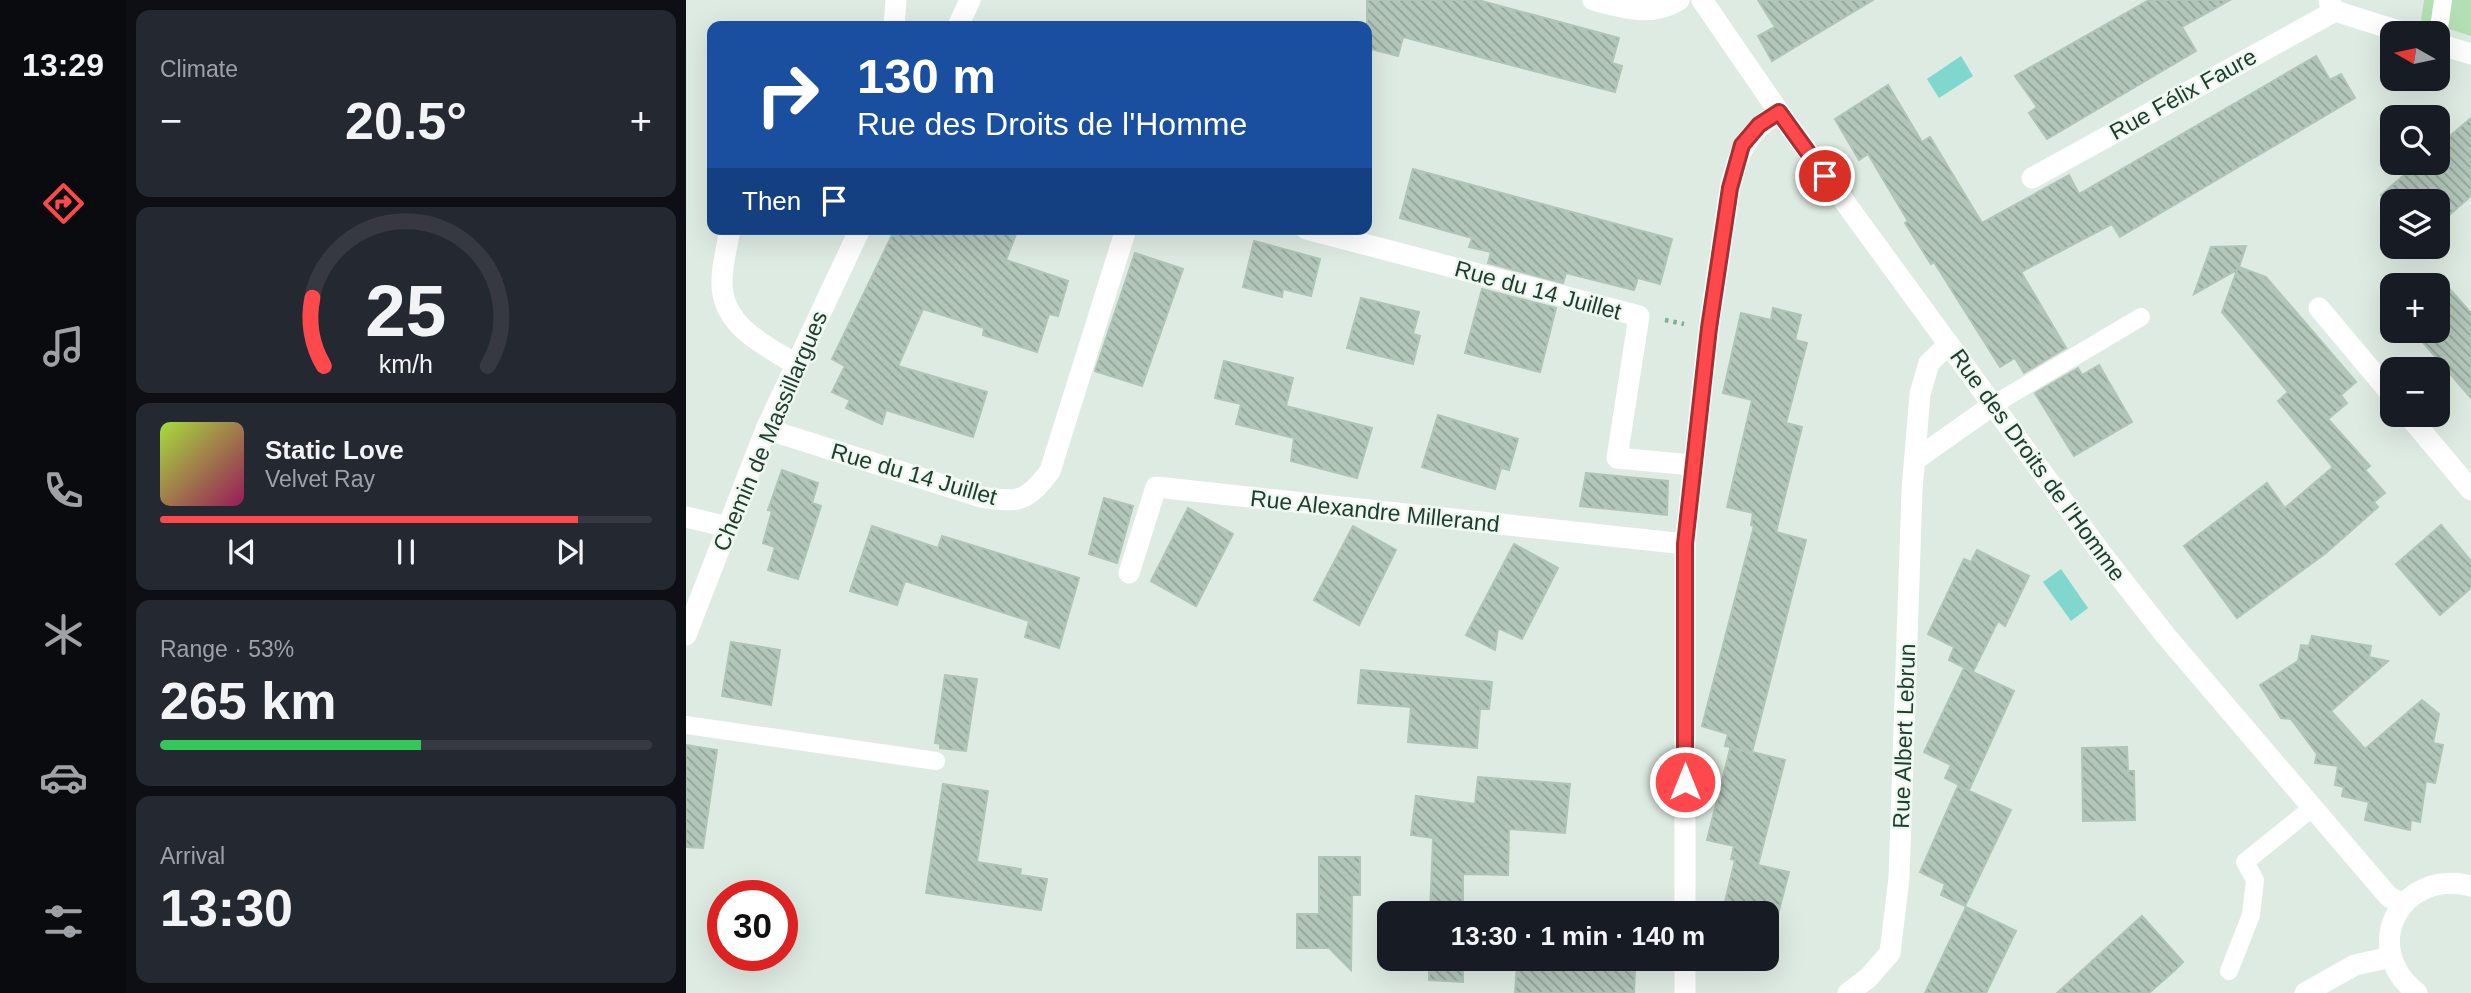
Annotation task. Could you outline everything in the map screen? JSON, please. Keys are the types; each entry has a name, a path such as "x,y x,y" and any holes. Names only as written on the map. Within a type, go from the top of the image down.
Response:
{"street":[{"path":"894,21 896,0"},
{"path":"960,21 970,0"},
{"path":"1594,0 1632,9 1651,10 1669,6 1679,0"},
{"name":"Rue des Droits de l'Homme","path":"1702,0 1779,112 2076,521 2166,636 2312,808 2389,897 2403,904"},
{"path":"2332,6 2380,24"},
{"name":"Rue Félix Faure","path":"2032,177 2332,6"},
{"path":"2450,48 2471,54"},
{"path":"1685,901 1685,544 1692,465 1730,188 1742,145 1759,125 1779,112"},
{"path":"729,235 722,293 732,318 751,336 795,364"},
{"name":"Chemin de Massillargues","path":"686,635 766,429 857,235"},
{"name":"Rue du 14 Juillet","path":"766,429 981,497 1007,501 1034,494 1050,471 1124,235"},
{"name":"Rue du 14 Juillet","path":"1329,235 1639,316 1617,458 1692,465"},
{"path":"2319,308 2380,381"},
{"name":"Rue Albert Lebrun","path":"1848,993 1868,978 1890,953 1899,878 1915,460 1920,394 1929,363 1949,344"},
{"path":"1915,460 1993,405"},
{"path":"2418,427 2471,490"},
{"name":"Rue Alexandre Millerand","path":"1129,573 1156,487 1685,544"},
{"path":"686,517 728,527"},
{"path":"2417,993 2397,972 2391,957 2389,938 2393,920 2403,904 2427,887 2457,883 2471,886"},
{"path":"2305,993 2355,965 2391,957"},
{"path":"1685,971 1685,993"}],"lane":[{"path":"2440,21 2444,0"},
{"path":"1993,405 2141,317"},
{"path":"686,725 936,761"},
{"path":"2229,971 2251,915 2255,880 2245,862 2312,808"}],"path":[{"path":"1639,316 1709,328"}],"green space":[{"path":"2424,0 2471,0 2471,36 2450,29 2450,21 2421,20"}],"water":[{"path":"1961,56 1973,76 1939,98 1927,79"},
{"path":"2061,569 2088,608 2071,621 2043,582"}],"building":[{"path":"1367,0 1478,0 1619,38 1612,63 1622,66 1615,92 1403,37 1398,56 1372,49 1372,21 1367,21"},
{"path":"1758,0 1873,0 1772,61 1758,36 1775,27"},
{"path":"2149,0 2230,0 2182,27 2196,51 2047,139 2029,113 2037,107 2015,76"},
{"path":"2316,56 2330,80 2341,74 2355,98 2120,237 2112,224 2021,272 2066,348 2024,373 2015,358 2000,367 1934,262 1931,264 1905,223 1908,221 1868,154 1859,160 1835,119 1888,85 1922,142 1930,137 1982,223 2069,175 2079,194"},
{"path":"2471,118 2471,196 2450,214 2450,189 2388,189 2404,175 2450,175 2450,136"},
{"path":"1413,169 1672,239 1660,284 1638,278 1634,290 1566,273 1563,283 1488,263 1491,252 1469,247 1472,238 1400,218"},
{"path":"892,235 1016,235 1006,260 1068,281 1058,316 1049,314 1037,352 983,335 984,328 923,309 898,366 987,392 973,437 886,410 882,424 846,408 850,400 832,392 845,366 832,359"},
{"path":"1254,241 1320,259 1311,296 1283,289 1282,297 1243,287"},
{"path":"2246,246 2239,267 2266,277 2356,382 2341,395 2347,403 2328,419 2370,466 2365,470 2385,493 2374,502 2378,507 2326,553 2237,618 2184,546 2267,483 2285,508 2333,467 2278,401 2288,392 2222,312 2237,270 2194,294 2211,247"},
{"path":"1135,253 1183,269 1142,386 1095,371"},
{"path":"1482,289 1556,308 1540,372 1465,353"},
{"path":"2450,289 2471,313 2471,398 2450,374 2450,357 2436,357 2423,343 2450,343"},
{"path":"1361,298 1419,312 1413,334 1420,336 1413,364 1347,348"},
{"path":"1773,308 1801,315 1795,340 1807,343 1786,423 1802,427 1776,532 1806,540 1752,752 1725,746 1728,734 1702,726 1754,526 1751,525 1753,513 1727,507 1752,400 1723,393 1741,313 1771,320"},
{"path":"1224,361 1293,378 1286,406 1372,428 1357,478 1291,461 1294,438 1236,424 1241,404 1215,398"},
{"path":"2099,365 2132,422 2074,456 2035,393 2078,368 2082,375"},
{"path":"1438,415 1518,439 1509,470 1501,468 1495,489 1422,467"},
{"path":"782,470 818,483 812,503 821,506 798,579 768,570 775,547 763,543 772,511 768,510"},
{"path":"1586,473 1668,481 1667,515 1580,506"},
{"path":"1104,498 1133,506 1117,563 1089,554"},
{"path":"1188,508 1233,534 1196,606 1151,581"},
{"path":"2441,525 2471,561 2471,588 2440,615 2396,564"},
{"path":"872,526 938,548 942,536 1079,578 1059,648 1025,637 1029,621 905,581 897,605 850,591"},
{"path":"1353,526 1396,550 1359,625 1314,600"},
{"path":"1514,544 1558,568 1522,639 1498,628 1495,650 1466,635"},
{"path":"1977,550 2029,576 2005,626 1998,621 1973,672 1949,660 1954,647 1928,634 1964,559 1971,562"},
{"path":"2312,636 2371,646 2369,657 2388,661 2331,711 2365,749 2422,700 2439,714 2433,743 2443,745 2435,783 2426,781 2420,822 2411,820 2410,830 2365,820 2369,802 2342,796 2344,787 2335,785 2338,766 2315,763 2317,754 2291,719 2281,718 2260,685 2298,661 2301,645 2309,646"},
{"path":"731,642 780,650 771,705 722,696"},
{"path":"1964,668 2014,691 1969,790 1945,778 1951,765 1924,752"},
{"path":"1361,670 1492,682 1489,709 1480,709 1477,748 1408,742 1411,707 1358,703"},
{"path":"945,675 977,679 966,751 940,748 940,744 935,743"},
{"path":"686,745 717,750 703,848 686,847"},
{"path":"2127,747 2128,771 2134,771 2135,820 2083,821 2082,748"},
{"path":"1730,749 1785,760 1758,865 1789,872 1779,910 1779,901 1725,901 1735,860 1731,859 1734,846 1707,840"},
{"path":"1478,777 1570,784 1565,833 1509,829 1508,875 1463,874 1463,901 1431,901 1433,838 1411,835 1416,796 1475,804"},
{"path":"943,784 988,791 977,862 1021,869 1020,875 1047,879 1041,910 926,893"},
{"path":"1958,786 2011,810 1965,906 1941,895 1945,884 1920,872"},
{"path":"1319,857 1360,857 1360,895 1352,895 1351,970 1329,948 1297,948 1297,914 1319,914"},
{"path":"1966,907 2016,931 1986,993 1925,993"},
{"path":"2142,916 2183,962 2174,971 2149,993 2057,993"},
{"path":"1429,971 1463,971 1463,982 1429,980"},
{"path":"1517,971 1635,971 1634,993 1515,993"}],"route":[{"path":"1685,782 1685,544 1709,328 1730,188 1742,145 1759,125 1779,112 1825,176"}]}
